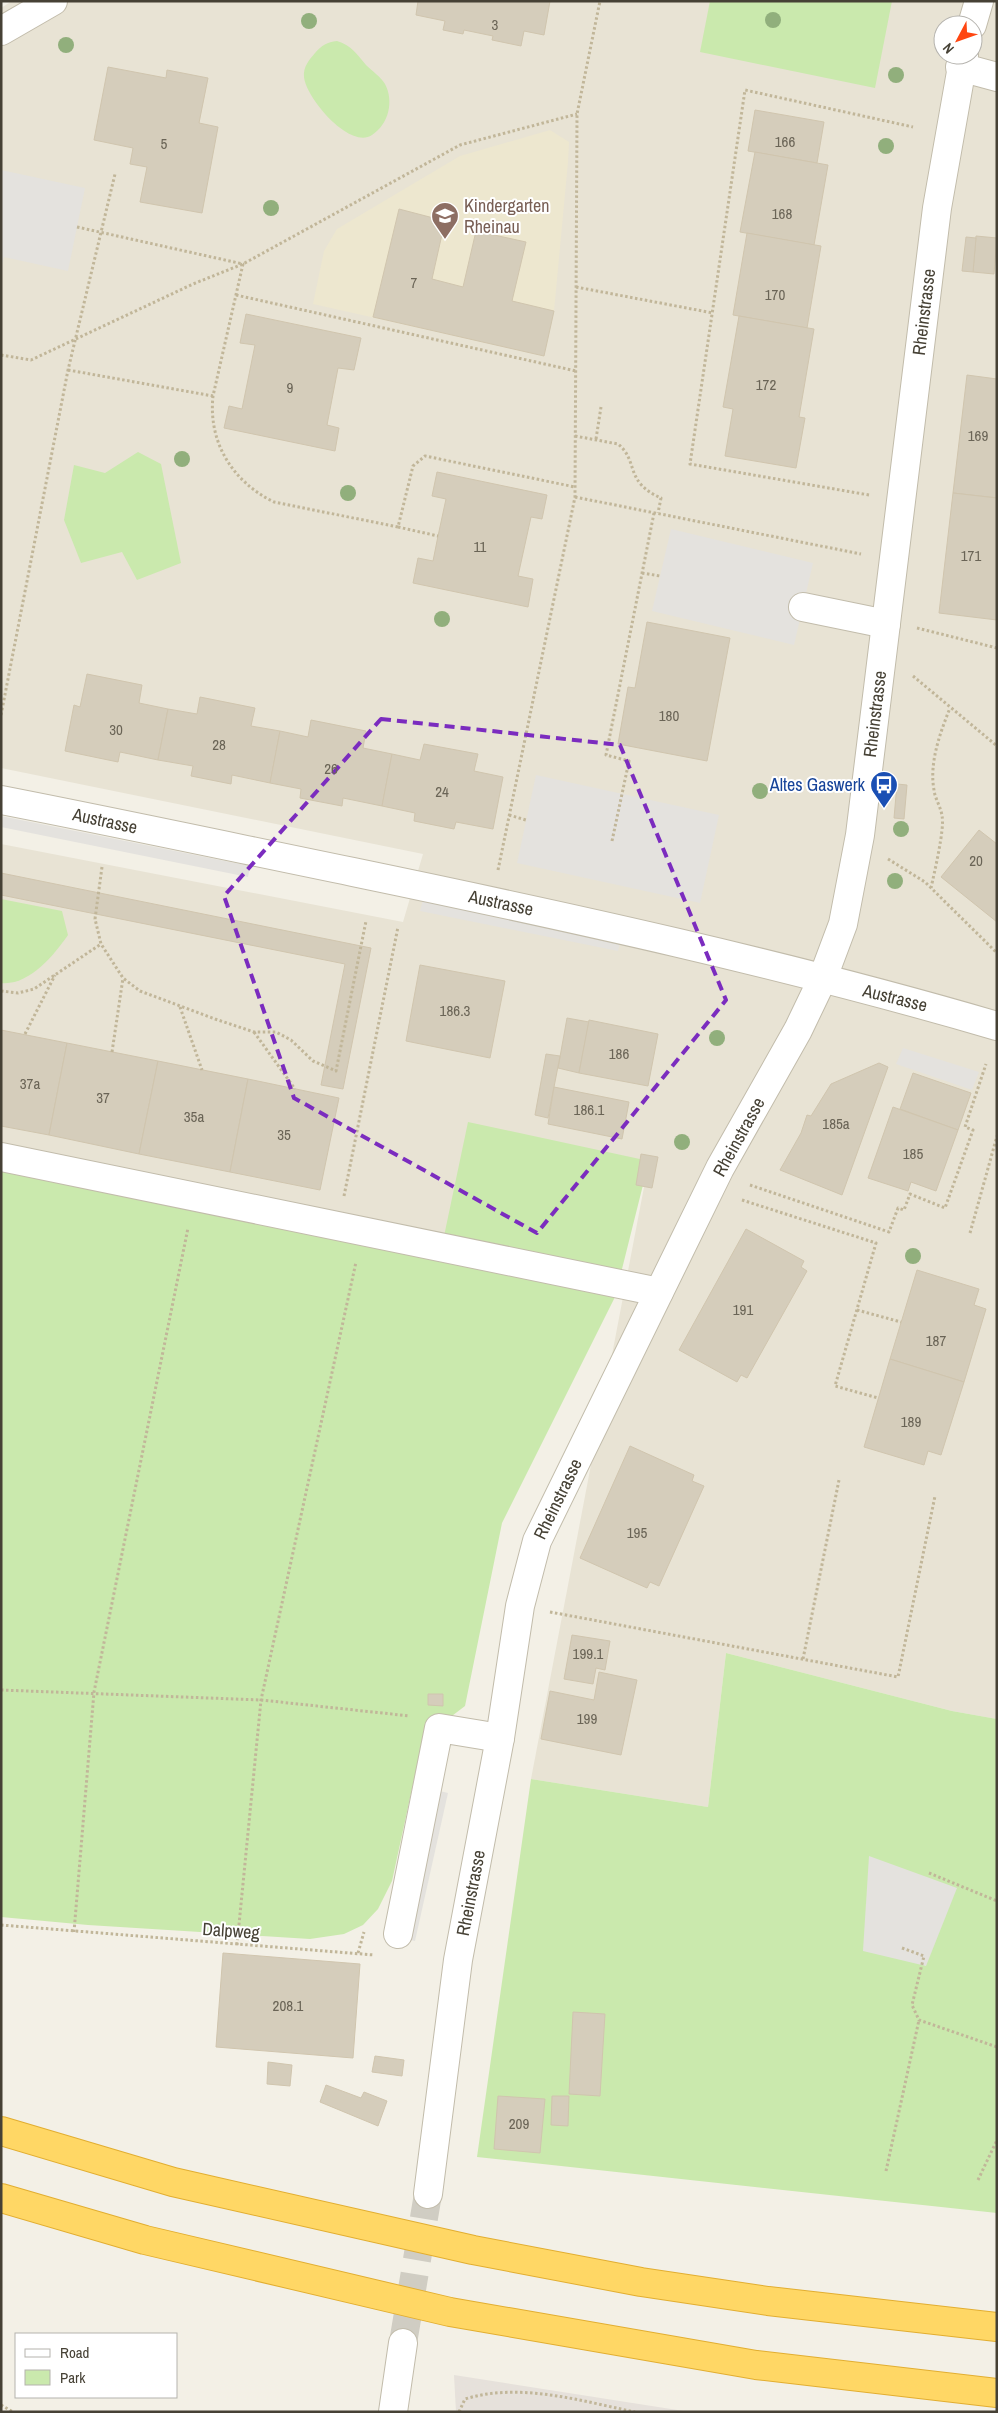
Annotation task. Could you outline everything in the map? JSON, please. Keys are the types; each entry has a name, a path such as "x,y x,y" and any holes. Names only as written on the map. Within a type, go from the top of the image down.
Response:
{"highway":[{"path":"1,2131 172,2182 472,2250 641,2282 768,2301 997,2327"},
{"path":"1,2198 145,2240 450,2312 756,2364 997,2393"}],"street":[{"path":"1,31 54,1"},
{"path":"975,15 979,1"},
{"name":"Rheinstrasse","path":"428,2194 458,1960 500,1738 520,1606 537,1541 720,1168 798,1030 822,980 843,924 860,835 937,208 961,65"},
{"path":"971,65 997,77"},
{"path":"803,606 886,624"},
{"name":"Austrasse","path":"1,800 492,901 745,957 822,980 905,999 997,1026"},
{"path":"1,1157 659,1292"},
{"path":"398,1934 439,1728 500,1738"},
{"path":"392,2412 403,2343"}],"path":[{"path":"492,901 508,815 575,497 577,114 600,1"},
{"path":"869,495 690,464 745,90 913,127"},
{"path":"1,355 30,360 193,284 243,264 460,145 577,114"},
{"path":"1,715 74,340 115,174"},
{"path":"77,227 243,264"},
{"path":"243,264 213,396 211,415 216,436 233,472 258,494 274,502 438,536"},
{"path":"576,287 713,313"},
{"path":"236,295 576,371"},
{"path":"68,370 213,396"},
{"path":"596,439 602,407"},
{"path":"576,436 618,444 623,448 637,481 649,493 660,498 642,573 606,755 628,761 612,841"},
{"path":"398,527 413,466 425,456 575,487"},
{"path":"575,497 862,554"},
{"path":"642,573 660,576"},
{"path":"913,627 997,648"},
{"path":"908,671 997,746"},
{"path":"931,888 942,816 936,803 933,788 934,768 938,740 950,708"},
{"path":"508,815 526,820"},
{"path":"883,856 931,888 997,953"},
{"path":"102,867 95,919 101,944 123,978 140,991 180,1006 254,1032 276,1032 290,1040 313,1061 336,1071 366,920"},
{"path":"238,1945 261,1700 350,1229 398,927"},
{"path":"1,991 18,993 34,989 101,944"},
{"path":"993,949 997,945"},
{"path":"24,1034 56,974"},
{"path":"112,1052 123,978"},
{"path":"180,1006 202,1070"},
{"path":"254,1032 295,1089"},
{"path":"750,1185 889,1232 898,1208 904,1210 910,1194 945,1208 972,1130 965,1127 986,1064"},
{"path":"970,1233 997,1136"},
{"path":"74,1932 94,1692 194,1196"},
{"path":"742,1200 876,1243 836,1386 878,1398"},
{"path":"857,1310 901,1322"},
{"path":"803,1659 839,1480"},
{"path":"545,1611 898,1677 935,1496"},
{"path":"1,1690 94,1692 261,1700 425,1718 439,1728"},
{"path":"930,1873 997,1901"},
{"name":"Dalpweg","path":"1,1925 383,1956"},
{"path":"886,2171 920,2020 912,2005 924,1956 902,1948"},
{"path":"920,2020 997,2047"},
{"path":"978,2180 997,2140"},
{"path":"459,2412 465,2399 508,2392 552,2395 635,2412"},
{"path":"1,2405 13,2412"}],"highlighted area":[{"path":"381,719 620,745 726,1000 537,1233 294,1098 224,896"}],"shaded area":[{"path":"12,1 997,1 997,1719 952,1711 726,1653 708,1807 531,1779 649,1161 439,1261 1,1168 1,844 403,922 423,854 1,768 1,8"},
{"name":"Kindergarten Rheinau","path":"550,130 569,142 554,311 544,356 313,304 324,251 337,229 460,156"},
{"path":"1,170 85,188 68,271 4,257 1,267"},
{"path":"671,529 813,563 794,645 652,611"},
{"path":"536,775 719,815 700,903 517,863"},
{"path":"1,816 250,866 248,877 1,827"},
{"path":"423,900 621,939 618,951 420,911"},
{"path":"903,1048 979,1072 972,1090 896,1064"},
{"path":"427,1788 448,1793 415,1941 394,1936"},
{"path":"869,1856 957,1888 926,1966 863,1951"},
{"path":"454,2375 690,2412 456,2412"}],"green space":[{"path":"710,1 892,1 875,88 700,52"},
{"path":"337,41 353,50 381,79 388,91 389,105 386,119 372,135 363,138 341,129 330,120 312,97 304,77 305,67 315,53 327,43"},
{"path":"138,452 161,464 181,563 137,580 122,552 81,563 64,520 74,465 105,473"},
{"path":"1,899 62,911 68,935 40,968 21,980 11,983 1,983"},
{"path":"468,1122 649,1161 615,1297 502,1523 465,1706 423,1738 392,1881 378,1909 363,1925 344,1934 310,1939 88,1925 1,1917 1,1168 439,1260"},
{"path":"726,1653 952,1711 997,1719 997,2213 477,2157 531,1779 708,1807"}],"building":[{"path":"418,1 550,1 544,35 524,31 521,46 492,40 493,36 464,30 463,34 443,30 445,21 416,15"},
{"path":"108,67 166,78 167,70 208,78 199,123 218,127 202,213 140,202 147,167 130,164 133,148 94,140"},
{"path":"755,110 824,122 817,163 748,151"},
{"path":"755,152 828,165 814,245 740,232"},
{"path":"399,209 445,221 432,279 463,287 476,231 526,242 512,301 554,311 544,356 373,317"},
{"path":"747,233 821,246 807,328 733,315"},
{"path":"976,236 997,238 994,274 973,272"},
{"path":"966,237 976,238 973,272 962,271"},
{"path":"246,314 361,338 354,370 338,368 327,425 339,428 335,451 224,428 229,406 242,409 255,345 240,343"},
{"path":"739,316 814,329 799,417 805,418 796,468 725,456 733,409 723,407"},
{"path":"967,375 997,379 997,498 953,493"},
{"path":"437,472 547,495 542,519 531,517 518,576 533,579 528,607 413,583 418,558 433,561 446,499 432,496"},
{"path":"953,493 997,498 997,620 939,613"},
{"path":"647,622 730,638 707,761 618,744 628,687 635,688"},
{"path":"87,674 142,685 139,703 168,709 158,760 120,752 118,762 65,751 74,705 80,707"},
{"path":"200,697 255,708 251,726 280,731 270,783 232,775 231,784 191,776 193,766 158,760 168,709 197,714"},
{"path":"311,720 366,731 363,748 392,754 382,806 343,798 342,806 300,798 301,789 270,783 280,731 308,737"},
{"path":"424,744 478,754 474,771 503,777 493,829 456,822 454,829 414,821 415,813 382,806 392,754 420,760"},
{"path":"897,784 907,785 904,819 894,818"},
{"path":"979,830 997,844 997,922 941,877"},
{"path":"1,873 371,948 343,1089 321,1085 345,964 1,895"},
{"path":"420,965 505,981 490,1058 406,1041"},
{"path":"567,1018 589,1022 579,1073 558,1068"},
{"path":"589,1020 658,1034 648,1086 579,1073"},
{"path":"1,1030 67,1043 49,1135 1,1126"},
{"path":"67,1043 158,1061 139,1154 49,1135"},
{"path":"546,1054 560,1056 548,1118 535,1115"},
{"path":"158,1061 248,1079 230,1172 139,1154"},
{"path":"879,1063 888,1067 842,1195 780,1170 801,1133 807,1115 811,1116 831,1084"},
{"path":"913,1073 971,1093 958,1130 900,1109"},
{"path":"248,1079 339,1098 320,1190 230,1172"},
{"path":"554,1087 629,1102 622,1139 548,1124"},
{"path":"893,1107 958,1130 936,1191 911,1182 908,1191 868,1178"},
{"path":"641,1154 658,1157 652,1188 636,1185"},
{"path":"746,1229 804,1261 801,1267 807,1271 747,1378 741,1375 737,1382 679,1350"},
{"path":"917,1270 979,1289 974,1305 986,1309 964,1382 890,1359"},
{"path":"890,1359 964,1382 941,1455 928,1451 924,1465 864,1447"},
{"path":"630,1446 694,1475 692,1481 704,1486 659,1586 650,1582 647,1588 580,1558"},
{"path":"572,1635 610,1641 605,1670 596,1668 593,1684 564,1679"},
{"path":"599,1672 637,1680 621,1755 541,1739 550,1691 594,1700"},
{"path":"428,1694 443,1694 443,1706 428,1705"},
{"path":"223,1953 360,1964 353,2058 216,2047"},
{"path":"573,2012 605,2014 600,2096 569,2094"},
{"path":"375,2056 404,2060 402,2076 372,2072"},
{"path":"268,2062 292,2065 290,2086 267,2084"},
{"path":"326,2085 361,2098 364,2092 387,2101 378,2126 320,2102"},
{"path":"498,2096 545,2099 540,2153 494,2149"},
{"path":"552,2096 569,2096 568,2126 551,2125"}],"tunnel":[{"path":"403,2343 428,2194"}],"place":[{"name":"Kindergarten Rheinau","path":"445,240"},
{"name":"Altes Gaswerk","path":"884,809"}]}
